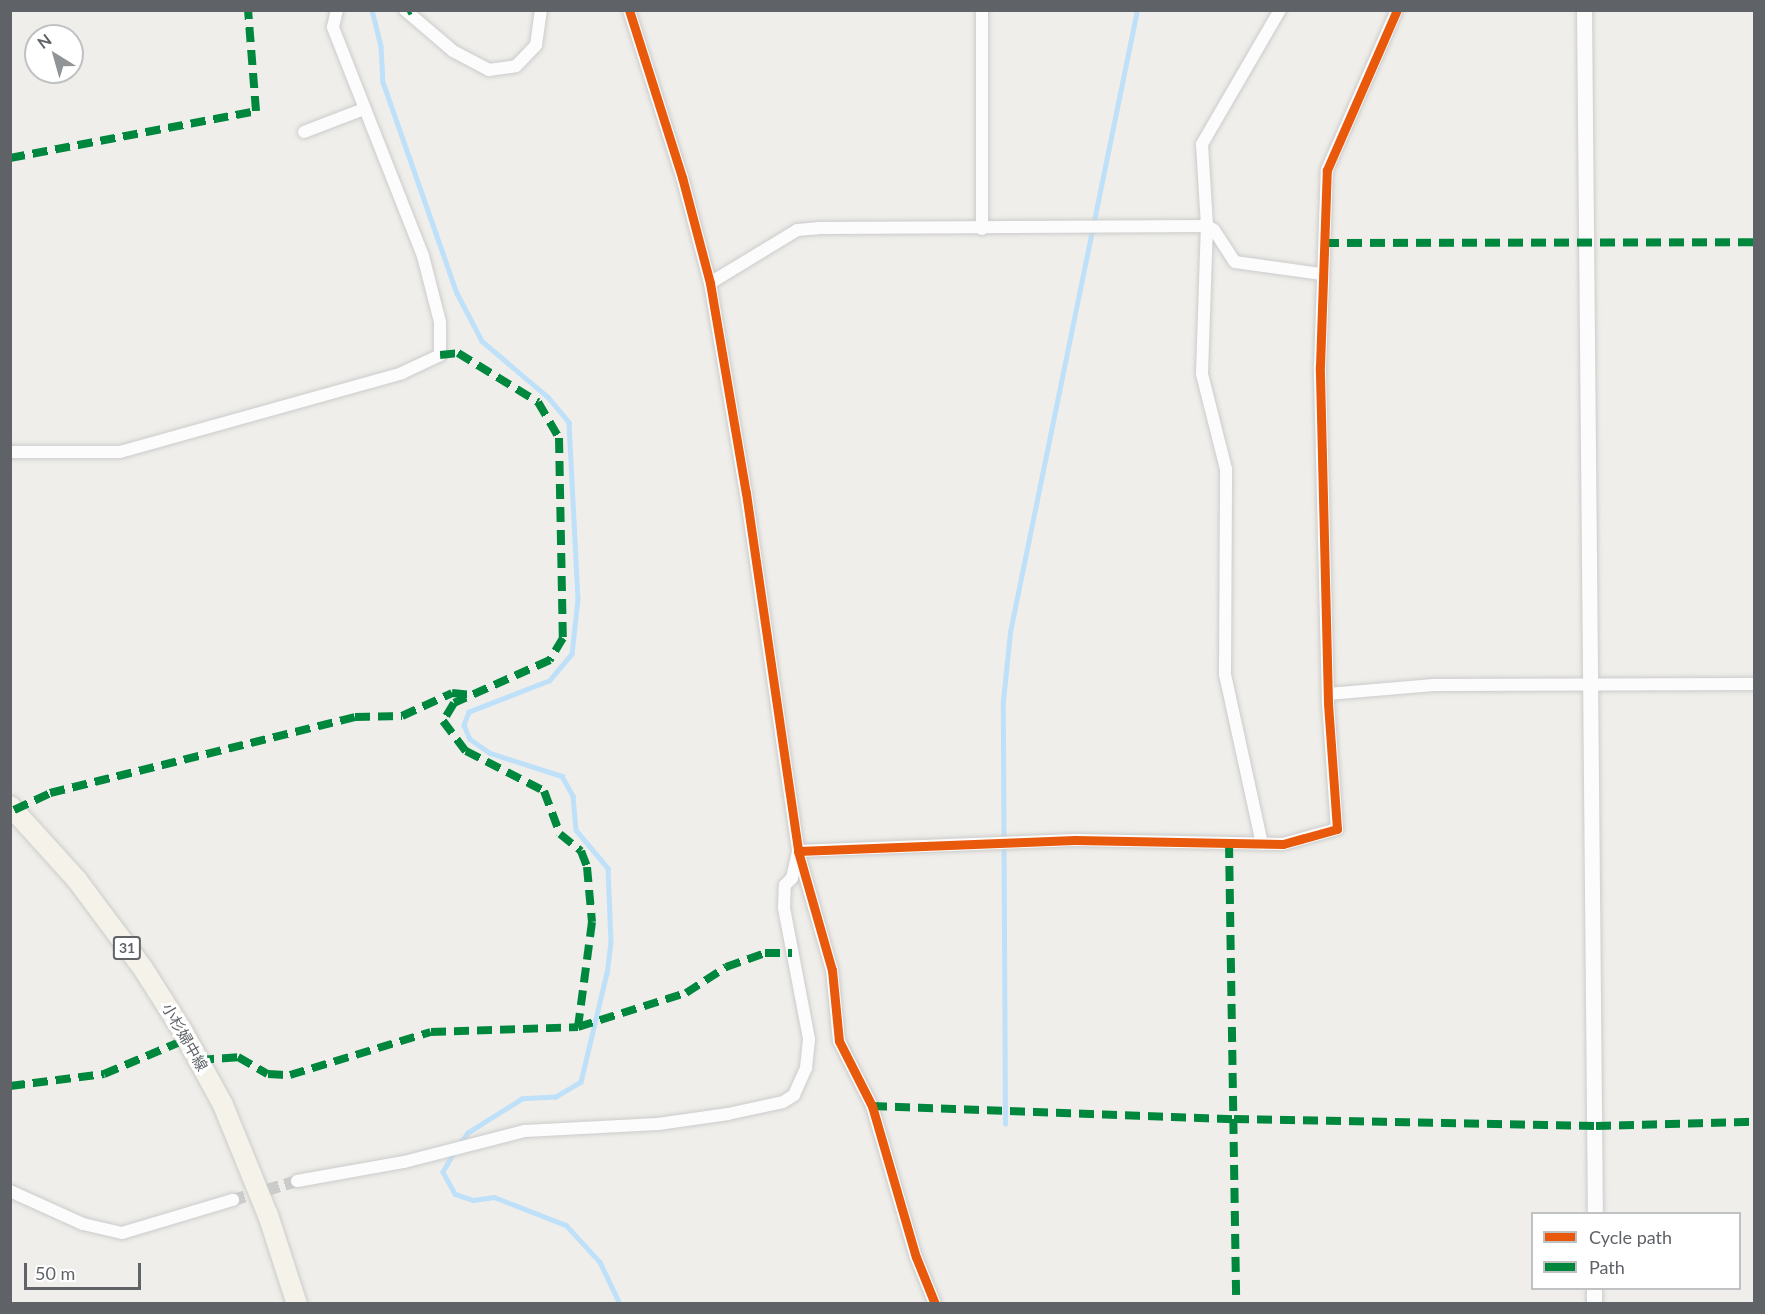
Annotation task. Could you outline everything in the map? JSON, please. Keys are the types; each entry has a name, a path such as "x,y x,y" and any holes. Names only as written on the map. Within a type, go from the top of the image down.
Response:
{"main road":[{"name":"小杉婦中線","path":"10,806 77,880 144,970 182,1030 223,1105 268,1215 297,1304"}],"street":[{"path":"10,453 120,452 402,373 440,354 440,322 423,256 333,27 337,10"},
{"path":"405,10 453,51 489,70 516,66 536,45 541,10"},
{"path":"629,10 682,177 710,283 746,492 798,851 832,970 839,1041 872,1106 916,1257 935,1304"},
{"path":"982,10 982,229"},
{"path":"1262,844 1225,675 1226,469 1202,374 1207,226 1202,144 1280,10"},
{"path":"798,851 1075,840 1283,844 1337,829 1328,694 1320,366 1327,170 1397,10"},
{"path":"1584,10 1595,1212"},
{"path":"304,132 364,109"},
{"path":"710,283 797,230 1207,226 1214,231 1235,262 1322,274"},
{"path":"1328,694 1434,685 1755,684"},
{"path":"297,1181 438,1154 525,1131 605,1129 728,1114 783,1102 794,1095 807,1068 809,1039 784,908 785,885 792,878 798,851"},
{"path":"10,1191 83,1224 122,1233 233,1200"}],"waterway":[{"path":"372,10 381,46 383,82 457,293 482,341 548,397 569,422 578,599 572,654 549,681 469,712 464,725 470,739 490,753 562,776 573,796 576,830 608,868 611,942 607,973 581,1082 556,1097 522,1099 468,1133 459,1146"},
{"path":"1005,1124 1003,701 1010,632 1137,10"},
{"path":"454,1153 443,1172 455,1194 473,1200 494,1197 566,1225 600,1262 620,1304"}],"tunnel":[{"path":"233,1200 297,1181"}],"marked path":[{"path":"10,158 256,111 248,10"},
{"path":"407,12 411,10"},
{"path":"1324,243 1754,242"},
{"path":"440,355 458,353 538,402 559,438 563,638 550,660 454,703 443,721 466,751 544,791 560,834 581,851 587,867 592,922 578,1027"},
{"path":"14,810 50,793 355,717 402,716 452,693 472,695"},
{"path":"1229,843 1236,1304"},
{"path":"199,1060 238,1057 268,1074 290,1075 431,1032 578,1027 686,993 726,967 765,953 792,953"},
{"path":"10,1086 104,1074 187,1039"},
{"path":"872,1106 1234,1119 1596,1126 1754,1122"}],"cycle path":[{"path":"629,10 682,177 710,283 746,493 798,851 832,970 839,1041 872,1106 916,1257 935,1304"},
{"path":"798,851 1075,840 1283,844 1337,829 1328,702 1320,366 1327,170 1397,10"}]}
